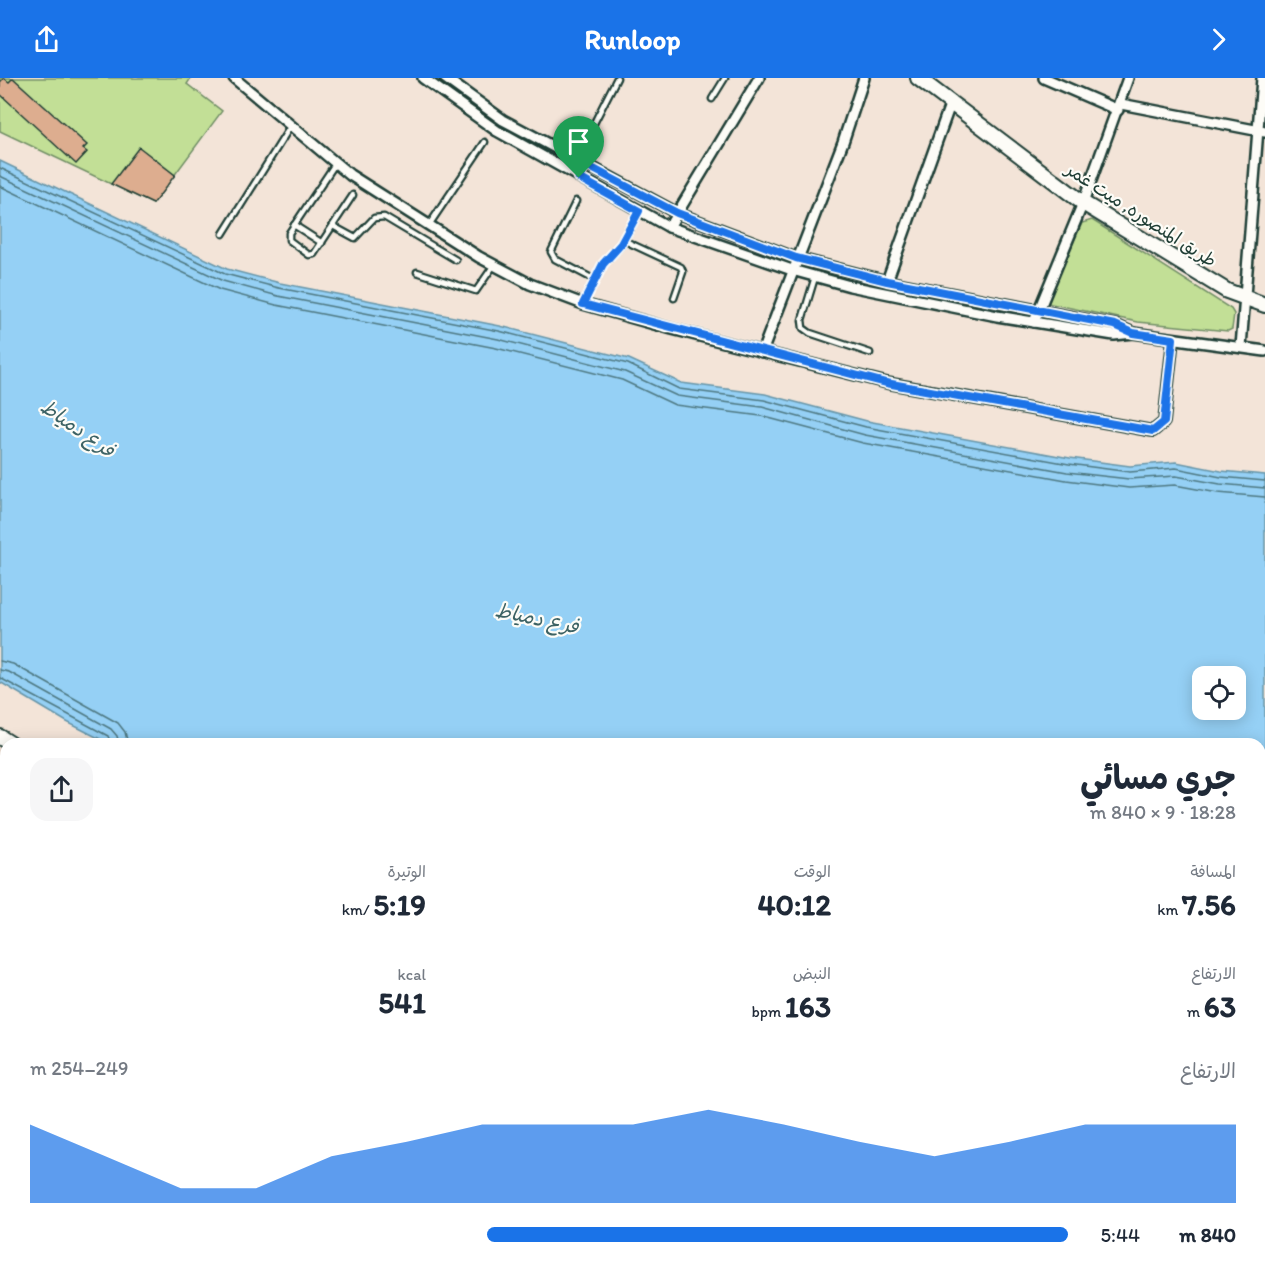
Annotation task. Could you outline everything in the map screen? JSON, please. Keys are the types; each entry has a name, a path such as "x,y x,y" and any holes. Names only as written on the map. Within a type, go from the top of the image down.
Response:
{"main road":[{"name":"طريق المنصوره, ميت غمر","path":"918,78 1083,203 1246,300 1265,305"}],"street":[{"path":"234,78 335,164 429,225 530,285 583,304 762,352 898,385 1153,431 1164,422 1173,339"},
{"path":"423,78 497,131 669,227 792,270 850,286 1034,322 1113,335 1133,333 1265,351"},
{"path":"445,78 503,120 677,213 796,258 852,274 1115,325 1133,333"},
{"path":"669,227 759,78"},
{"path":"762,352 796,258 843,142 864,78"},
{"path":"1044,78 1119,107 1261,132"},
{"path":"1034,322 1083,203 1128,78"},
{"path":"1241,347 1261,132 1263,85"},
{"path":"887,281 951,102"},
{"path":"497,131 503,120"},
{"path":"579,178 583,163"},
{"path":"759,259 764,244"},
{"path":"850,286 852,274"}],"lane":[{"path":"583,163 590,143 590,131 617,78"},
{"path":"712,99 725,78"},
{"path":"223,234 290,127"},
{"path":"429,225 485,142"},
{"path":"335,164 294,225 288,236 290,242 309,255 315,253 353,195"},
{"path":"576,201 551,252 555,259 595,280"},
{"path":"583,304 603,264 623,240 639,211"},
{"path":"333,226 355,238 374,218 384,217 456,260"},
{"path":"294,225 322,243"},
{"path":"623,240 681,267 682,272 674,298"},
{"path":"417,272 474,291 478,290 494,265"},
{"path":"815,277 802,320 803,328 810,333 870,353"}],"green space":[{"path":"0,78 191,78 187,84 222,111 153,204 0,131"},
{"path":"1092,220 1231,309 1234,314 1232,329 1228,331 1138,322 1047,303 1082,223"}],"water":[{"name":"فرع دمياط","path":"0,161 227,269 280,283 500,326 629,359 681,383 765,394 867,421 1070,458 1130,466 1176,462 1221,471 1265,475 1265,738 98,738 0,682"}],"building":[{"path":"4,78 9,82 13,78 87,145 83,149 87,152 76,164 0,94 0,82"},
{"path":"139,147 175,175 153,204 111,184"}],"route":[{"path":"586,165 677,213 796,258 852,274 1038,309 1115,325 1133,333 1173,339 1164,422 1160,428 1153,431 992,404 886,383 583,304 603,264 621,244 639,211 579,178 586,165"}]}
